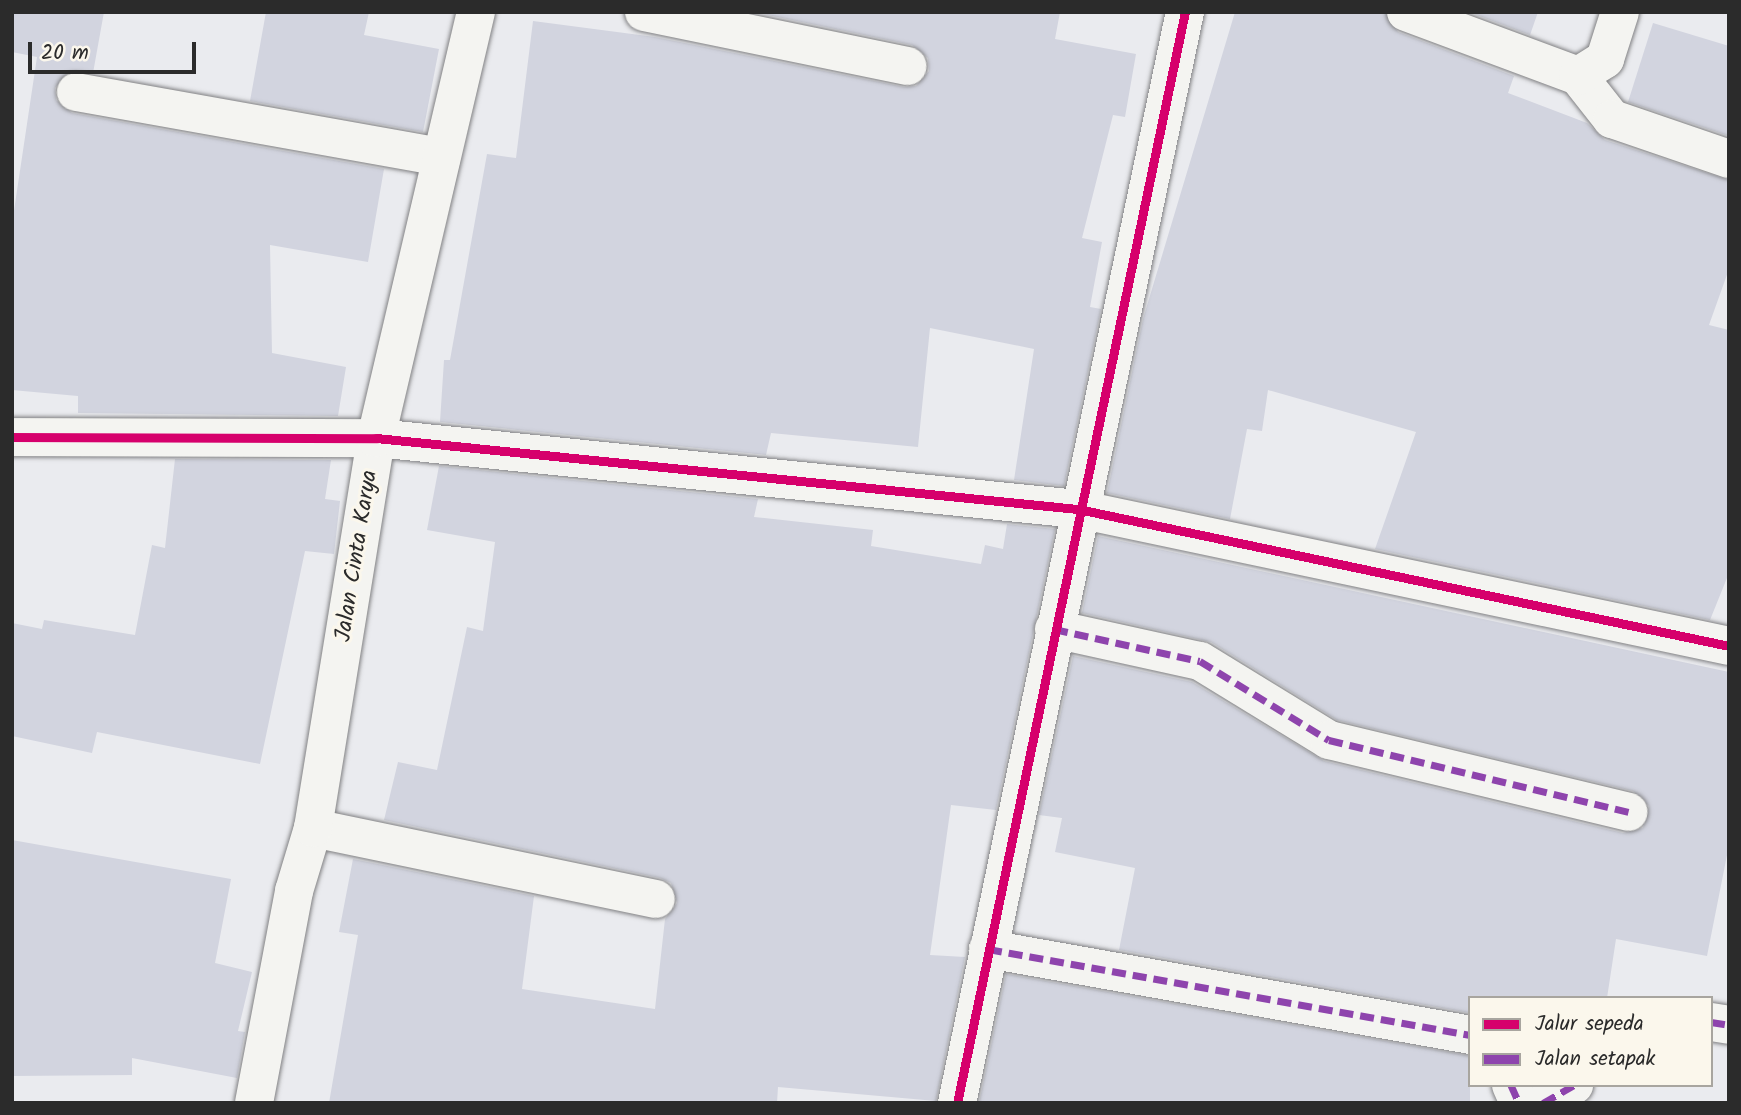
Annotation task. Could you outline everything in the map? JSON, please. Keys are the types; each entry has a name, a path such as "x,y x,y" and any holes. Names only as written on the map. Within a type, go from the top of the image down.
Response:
{"street":[{"name":"Jalan Cinta Karya","path":"254,1103 294,891 313,828 376,438 476,12"},
{"path":"643,12 908,66"},
{"path":"957,1103 1185,12"},
{"path":"1406,12 1578,76 1612,119 1729,159"},
{"path":"1578,76 1605,59 1620,12"},
{"path":"76,93 441,157"},
{"path":"12,437 376,438 1079,509 1729,646"},
{"path":"1054,629 1200,661 1329,740 1628,812"},
{"path":"313,828 656,899"},
{"path":"988,949 1468,1035"},
{"path":"1512,1087 1519,1103"},
{"path":"1543,1103 1571,1087"}],"building":[{"path":"12,12 104,12 93,73 68,72 55,88 56,100 72,113 384,169 368,262 270,245 272,353 346,367 338,416 78,413 78,396 12,390 12,224 37,57 12,52"},
{"path":"266,12 369,12 364,35 439,49 423,132 250,101"},
{"path":"754,12 1060,12 1055,39 1136,54 1125,117 1113,115 1082,238 1102,242 1090,307 1101,309 1064,486 1014,480 1034,349 930,328 918,447 771,433 766,455 440,422 444,360 450,360 487,154 516,158 533,21 655,37 904,87 916,86 929,71 928,58 912,45"},
{"path":"1235,12 1385,12 1398,32 1514,76 1508,93 1587,123 1605,140 1729,180 1729,269 1709,325 1729,330 1729,573 1710,620 1375,549 1416,432 1268,390 1262,431 1247,429 1230,519 1107,493 1143,319"},
{"path":"1469,12 1538,12 1530,35"},
{"path":"1653,23 1729,46 1729,136 1628,102"},
{"path":"175,459 331,460 325,499 340,501 334,554 305,551 260,764 97,732 92,753 12,736 12,623 42,629 44,620 135,635 152,545 165,548"},
{"path":"439,466 758,499 754,517 873,530 871,546 981,564 985,545 1003,549 1007,524 1055,529 996,810 951,805 930,955 965,957 936,1101 778,1087 777,1103 329,1103 358,935 339,932 353,859 534,896 522,989 655,1009 665,919 677,903 671,883 660,878 384,820 398,762 437,770 467,627 483,631 495,542 427,530"},
{"path":"1098,536 1729,672 1729,845 1707,956 1616,939 1607,996 1468,996 1468,1013 1119,950 1135,868 1055,852 1062,818 1039,815 1073,656 1192,682 1324,761 1623,833 1643,828 1649,806 1633,791 1337,720 1211,642 1082,613"},
{"path":"12,840 231,879 215,963 252,972 238,1031 245,1032 237,1078 132,1058 132,1075 12,1076"},
{"path":"1006,974 1468,1056 1470,1103 979,1103"}],"marked path":[{"path":"1054,629 1200,661 1329,740 1628,812"},
{"path":"988,949 1468,1035"},
{"path":"1713,1022 1729,1025"},
{"path":"1512,1087 1519,1103"},
{"path":"1543,1103 1571,1087"}],"cycle path":[{"path":"957,1103 1185,12"},
{"path":"12,437 376,438 1078,509 1729,646"}]}
